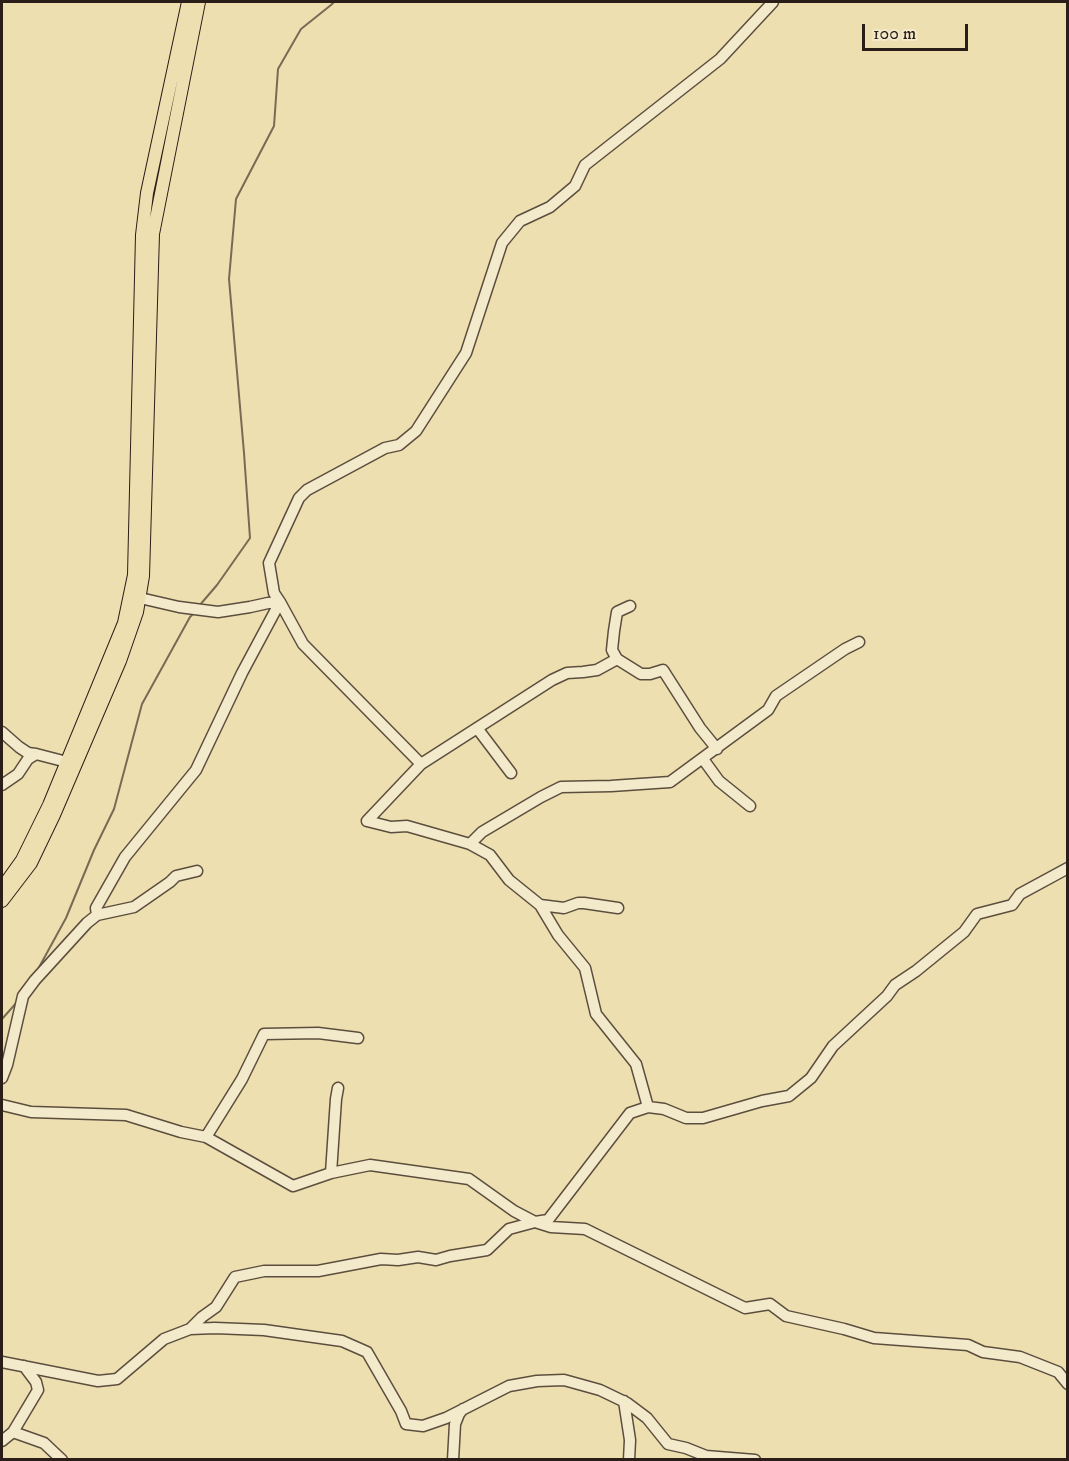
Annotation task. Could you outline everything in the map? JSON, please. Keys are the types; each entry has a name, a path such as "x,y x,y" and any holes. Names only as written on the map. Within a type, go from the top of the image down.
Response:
{"main road":[{"path":"2,888 22,860 49,805 124,622 134,575 142,235 147,193 188,2"},
{"path":"2,901 31,863 54,815 120,661 137,612 144,576 153,234 199,2"}],"street":[{"path":"421,764 303,644 274,593 269,563 299,498 306,490 385,448 399,445 416,431 466,353 502,243 514,228 520,221 550,207 575,186 585,165 720,59 773,2"},
{"path":"140,598 179,607 218,612 280,602"},
{"path":"97,915 96,908 125,857 196,770 242,673 280,602"},
{"path":"630,606 617,612 612,650 617,659 641,674 663,670 700,728 717,749"},
{"path":"470,844 482,832 561,787 670,782 768,710 776,696 859,642"},
{"path":"617,659 597,670 567,673 552,680 421,764 367,821 391,827 407,826 470,844 490,855 509,880 540,905 558,935 585,968 596,1014 636,1064 648,1107"},
{"path":"477,728 511,773"},
{"path":"2,732 28,753 67,762"},
{"path":"2,785 18,774 28,759 36,753"},
{"path":"703,759 719,781 750,806"},
{"path":"190,1329 216,1307 235,1277 264,1271 318,1271 381,1259 398,1260 418,1257 436,1260 487,1250 509,1229 548,1220 630,1113 648,1107 664,1109 686,1118 703,1118 762,1101 789,1096 811,1078 833,1046 895,985 964,932 977,914 1012,904 1020,894 1068,868"},
{"path":"2,1078 8,1065 23,996 87,923 97,915 134,907 176,876 197,871"},
{"path":"540,905 564,908 584,903 618,908"},
{"path":"206,1137 242,1079 264,1034 318,1033 358,1038"},
{"path":"331,1173 338,1088"},
{"path":"2,1105 31,1112 126,1115 181,1132 206,1137 293,1186 331,1173 370,1165 469,1179 514,1211 535,1222 551,1227 585,1229 745,1308 770,1304 786,1316 874,1338 968,1345 983,1352 1020,1357 1058,1372 1068,1384"},
{"path":"2,1362 98,1381 117,1379 164,1339 190,1329 264,1330 342,1341 367,1352 406,1424 423,1426 446,1418 509,1386 564,1380 600,1390 624,1401 646,1418 668,1444 706,1456 755,1460"},
{"path":"2,1441 12,1432 38,1390 36,1382 24,1366"},
{"path":"624,1401 630,1440 629,1460"},
{"path":"453,1460 455,1424 465,1407"},
{"path":"12,1432 44,1443 62,1460"}],"waterway":[{"path":"199,606 250,538 229,279 236,199 274,126 278,69 301,29 334,2"},
{"path":"37,971 66,918 114,809 142,704 194,613"},
{"path":"2,1019 18,1001"}]}
